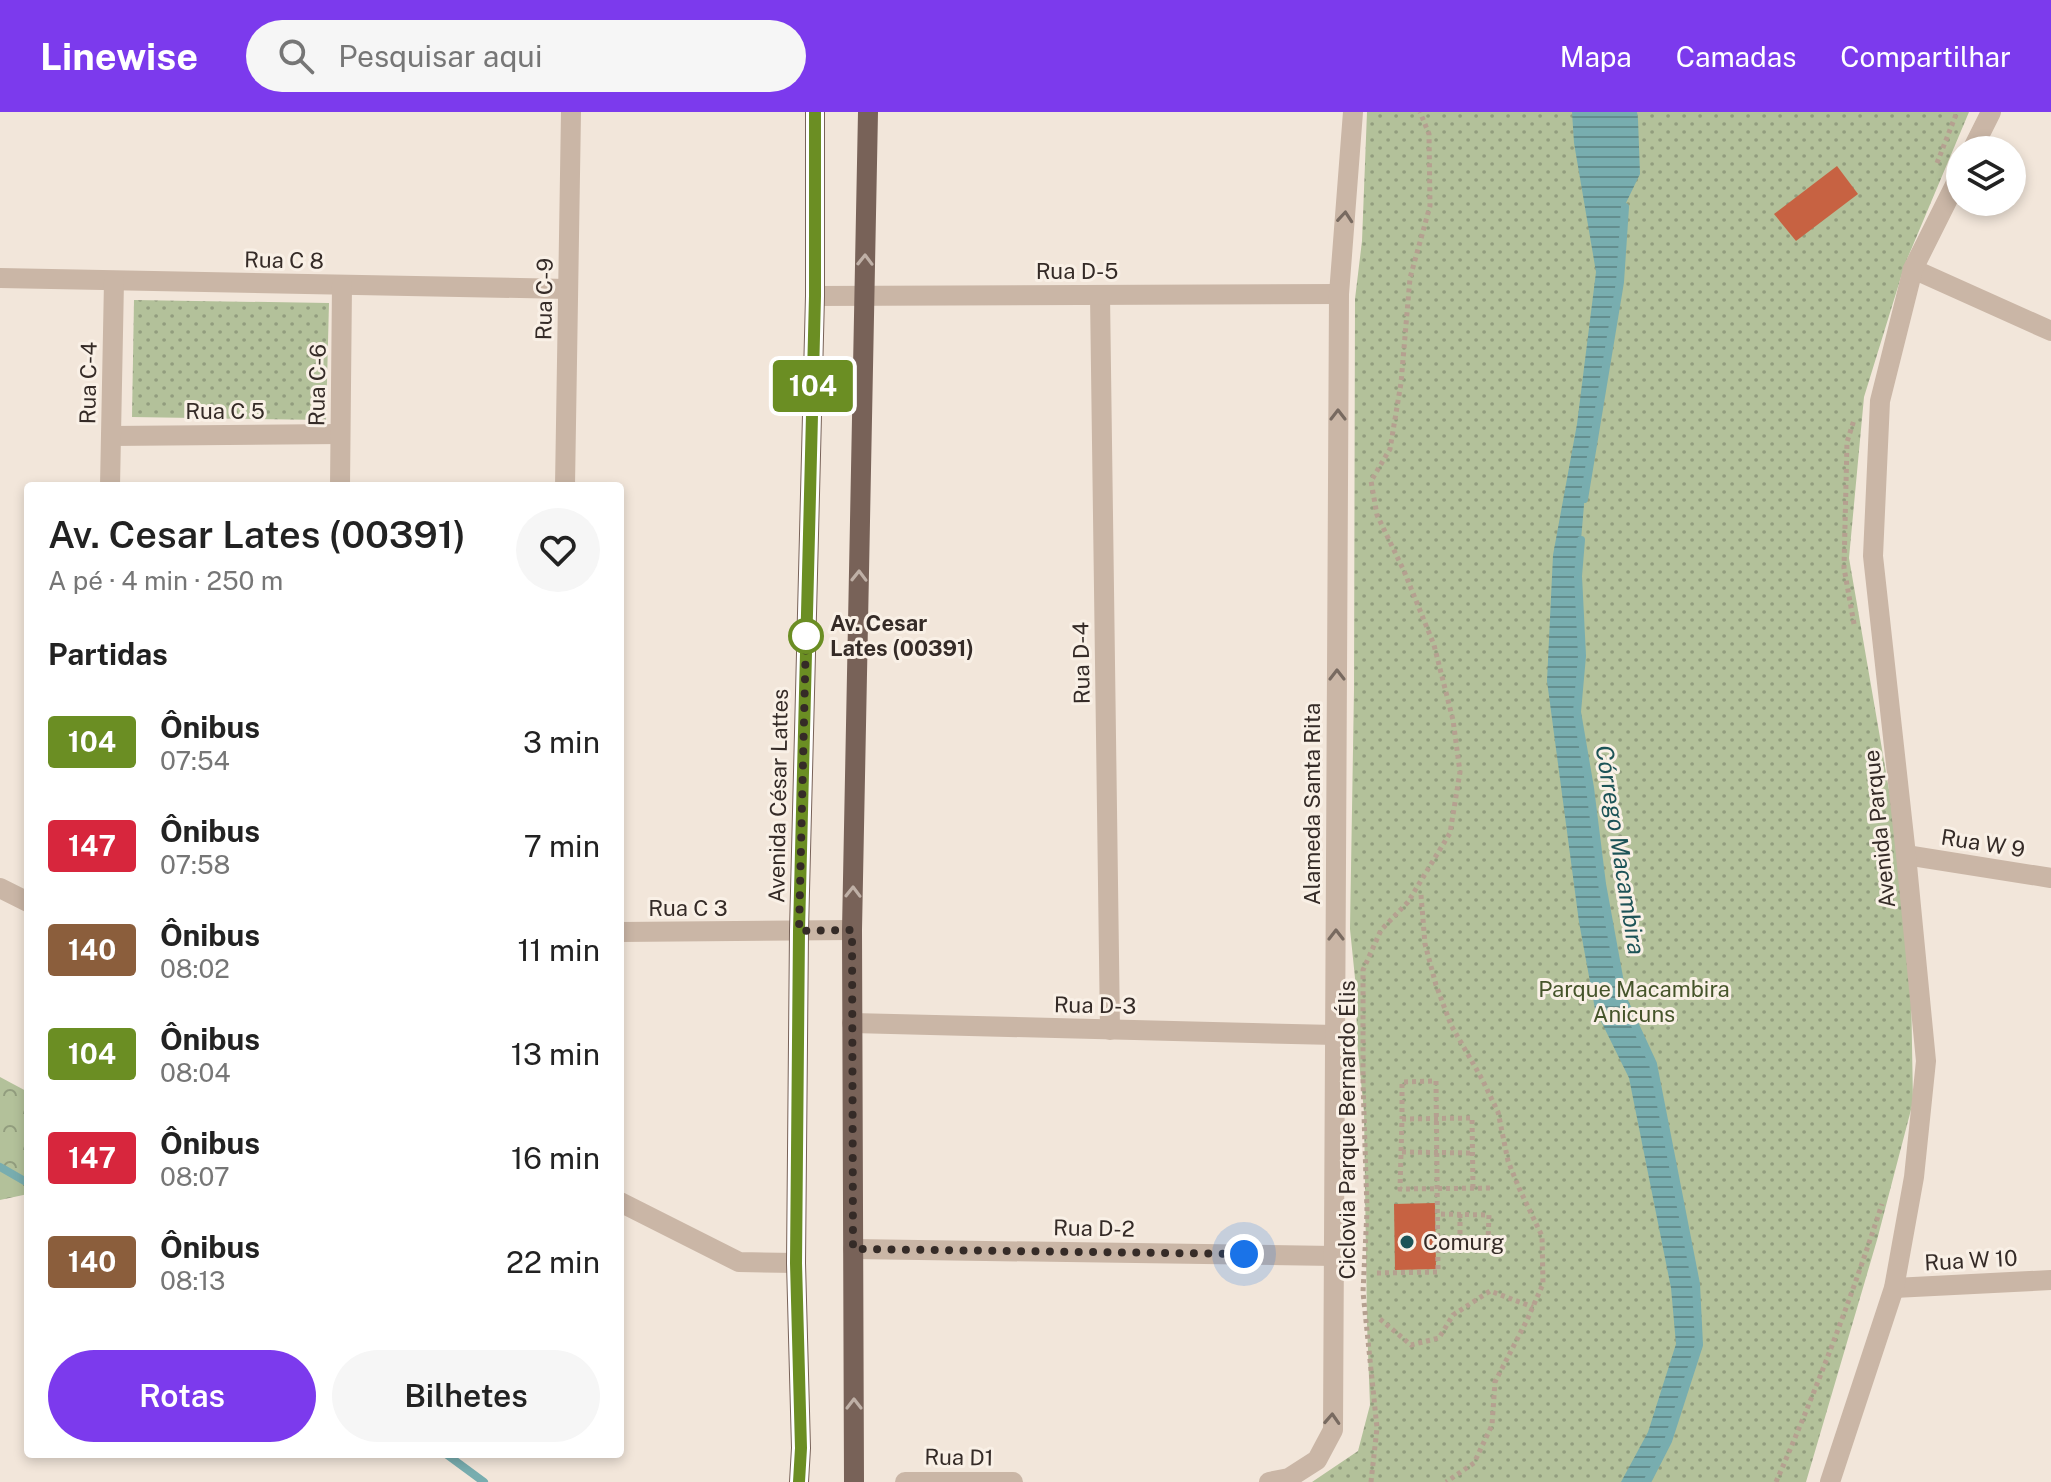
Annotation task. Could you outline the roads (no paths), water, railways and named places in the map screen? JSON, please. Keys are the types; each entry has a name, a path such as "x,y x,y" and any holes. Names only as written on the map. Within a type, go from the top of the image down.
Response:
{"main road":[{"name":"Avenida César Lattes","path":"799,1482 801,1448 796,1263 799,931 815,296 815,112"},
{"path":"854,1482 852,930 868,112"}],"street":[{"name":"Rua C-9","path":"565,482 571,112"},
{"name":"Alameda Santa Rita","path":"1279,1480 1317,1460 1333,1430 1339,294 1353,112"},
{"path":"1979,136 1991,112"},
{"name":"Avenida Parque","path":"1830,1482 1894,1288 1914,1177 1926,1061 1873,556 1880,401 1913,269 1946,203"},
{"path":"1913,269 2051,331"},
{"name":"Rua C 8","path":"0,278 568,289"},
{"name":"Rua C-4","path":"110,482 114,281"},
{"name":"Rua C-6","path":"340,482 342,285"},
{"name":"Rua D-5","path":"815,296 1339,294"},
{"name":"Rua D-4","path":"1100,295 1110,1030"},
{"name":"Rua C 5","path":"111,436 340,434"},
{"name":"Rua W 9","path":"1906,855 2051,878"},
{"path":"0,888 24,900"},
{"name":"Rua C 3","path":"624,932 852,930"},
{"name":"Rua D-3","path":"852,1023 1335,1035"},
{"path":"624,1204 739,1262 796,1263"},
{"name":"Rua D-2","path":"853,1249 1334,1256"},
{"name":"Rua W 10","path":"1894,1288 2051,1280"},
{"name":"Rua D1","path":"905,1482 1013,1482"}],"water":[{"path":"1572,112 1637,112 1638,119 1640,174 1624,207 1620,282 1585,493 1578,576 1582,656 1577,712 1602,884 1623,999 1653,1064 1696,1284 1699,1345 1668,1441 1647,1482 1621,1482 1648,1432 1676,1344 1671,1288 1629,1078 1595,1009 1579,922 1547,681 1553,555 1577,424 1596,272 1574,143"}],"waterway":[{"name":"Córrego Macambira","path":"1584,499 1620,282 1625,207"},
{"name":"Córrego Macambira","path":"1581,540 1578,576 1582,656 1577,712 1602,884 1623,999 1653,1064 1696,1284 1699,1345 1668,1441 1647,1482"},
{"path":"0,1167 24,1181"},
{"path":"451,1458 484,1482"}],"place":[{"name":"Av. Cesar Lates (00391)","path":"806,636"},
{"name":"Comurg","path":"1407,1242"}],"park label":[{"name":"Parque Macambira Anicuns","path":"1634,1002"}]}
